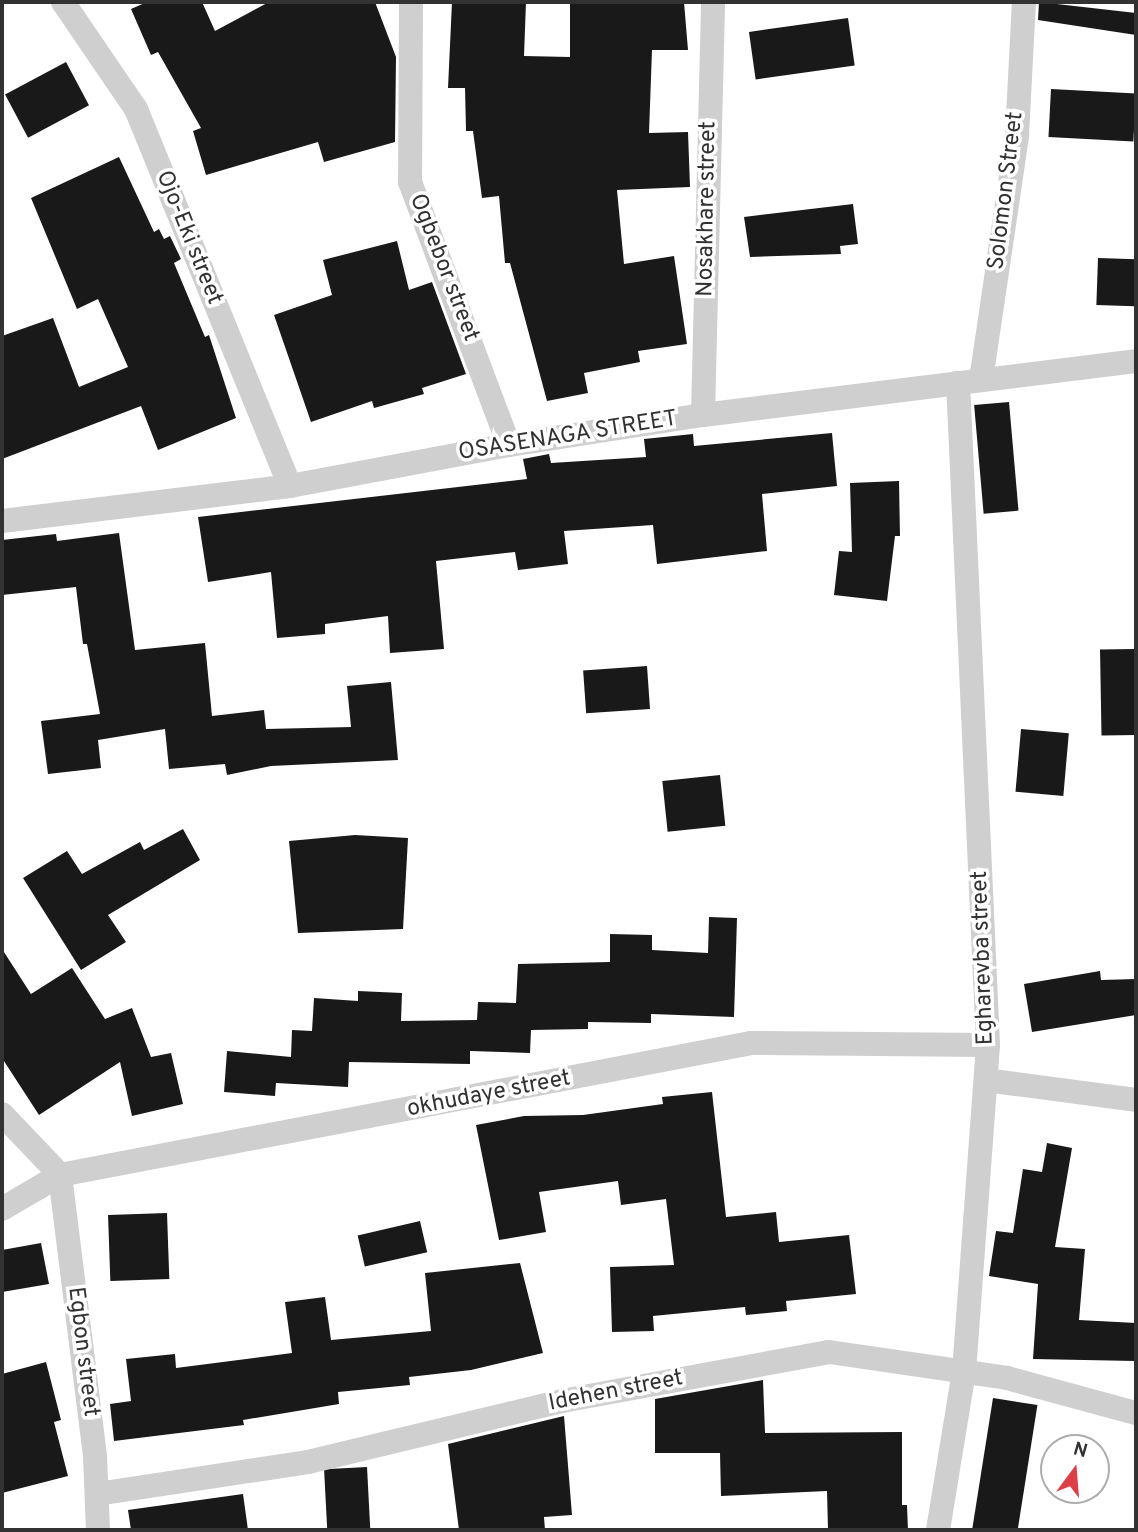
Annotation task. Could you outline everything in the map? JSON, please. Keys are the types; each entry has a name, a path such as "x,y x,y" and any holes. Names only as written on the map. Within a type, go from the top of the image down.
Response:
{"street":[{"name":"Ojo-Eki street","path":"63,2 136,109 290,486"},
{"name":"Ogbebor street","path":"411,2 410,182 509,445"},
{"name":"Nosakhare street","path":"703,415 713,2"},
{"name":"Solomon Street","path":"969,382 1017,135 1024,2"},
{"name":"OSASENAGA STREET","path":"2,521 290,486 509,445 703,415 1136,361"},
{"name":"Egharevba street","path":"937,1530 964,1372 988,1045 969,382"},
{"name":"okhudaye street","path":"2,1209 60,1175 751,1043 988,1045"},
{"path":"986,1080 1136,1100"},
{"path":"2,1114 60,1175"},
{"name":"Egbon street","path":"60,1175 97,1494 98,1530"},
{"name":"Idehen street","path":"97,1494 308,1462 562,1401 829,1352 1007,1378 1136,1413"}],"building":[{"path":"147,2 202,2 215,31 269,2 375,2 396,57 395,142 324,162 318,142 206,175 193,131 201,128 158,52 151,55 131,9"},
{"path":"452,2 526,2 524,56 570,57 570,3 684,2 688,50 652,50 649,133 688,132 690,187 617,190 624,264 674,256 687,344 638,351 640,362 584,373 588,393 547,401 510,263 505,263 499,196 482,198 473,131 466,131 465,88 448,88"},
{"path":"1039,2 1136,13 1136,35 1038,20"},
{"path":"848,18 855,66 756,79 749,32"},
{"path":"66,62 89,105 28,138 5,94"},
{"path":"1051,89 1136,93 1133,141 1048,137"},
{"path":"119,157 154,232 159,229 164,239 170,236 181,259 174,263 205,337 209,335 236,418 158,450 141,406 2,459 2,336 53,318 79,387 128,367 98,299 77,309 31,198"},
{"path":"853,204 858,244 840,246 841,254 750,257 744,217"},
{"path":"397,241 409,290 432,282 466,374 422,388 424,394 374,408 372,401 311,422 274,315 332,295 323,260"},
{"path":"1098,258 1136,259 1134,306 1096,305"},
{"path":"1009,402 1018,511 984,514 974,405"},
{"path":"832,433 837,486 762,494 767,551 657,564 653,525 564,531 568,564 518,570 515,552 436,561 444,649 390,653 388,616 325,624 325,634 277,638 271,572 208,582 198,517 527,479 523,459 549,454 551,463 646,457 644,439 693,434 694,446"},
{"path":"899,481 900,536 895,536 887,601 834,595 839,551 852,552 850,483"},
{"path":"119,533 135,650 205,643 212,716 264,710 266,729 351,727 347,686 391,682 398,760 271,766 227,775 225,764 169,769 165,729 98,740 101,768 48,774 41,721 100,714 87,644 83,644 76,587 2,595 2,540 56,534 57,541"},
{"path":"1135,649 1136,735 1102,736 1100,650"},
{"path":"647,666 650,709 586,713 583,670"},
{"path":"1021,729 1069,733 1063,796 1016,792"},
{"path":"720,775 725,826 668,832 662,781"},
{"path":"183,829 200,860 108,915 126,942 81,970 23,878 67,851 82,874 140,842 144,850"},
{"path":"355,835 408,838 403,929 298,933 289,841"},
{"path":"709,917 737,918 734,1017 651,1014 651,1023 588,1022 588,1029 531,1030 530,1053 470,1051 470,1064 349,1062 348,1087 276,1083 275,1096 224,1092 227,1051 291,1057 292,1030 312,1031 314,998 358,1001 358,991 402,993 401,1021 477,1020 478,1002 516,1003 518,964 610,962 610,934 652,935 652,950 708,953"},
{"path":"2,949 31,994 72,968 105,1019 132,1008 151,1057 171,1053 183,1104 132,1116 120,1062 39,1115 2,1058"},
{"path":"1100,971 1101,980 1136,979 1136,1015 1032,1032 1024,984"},
{"path":"712,1092 726,1217 776,1212 779,1242 849,1235 856,1294 786,1301 787,1311 746,1315 745,1307 653,1316 654,1331 612,1332 610,1267 674,1265 666,1199 621,1205 618,1181 539,1192 546,1232 499,1240 476,1125 524,1116 583,1115 663,1104 662,1097"},
{"path":"1047,1143 1072,1148 1055,1247 1085,1249 1079,1320 1136,1323 1135,1361 1033,1359 1038,1284 989,1276 996,1231 1013,1233 1023,1169 1042,1172"},
{"path":"167,1213 169,1279 110,1281 108,1215"},
{"path":"420,1221 427,1252 365,1267 358,1235"},
{"path":"41,1243 49,1284 2,1292 2,1250"},
{"path":"520,1263 543,1353 471,1370 409,1377 410,1385 338,1392 339,1404 243,1420 244,1425 114,1441 110,1404 131,1401 126,1359 175,1354 176,1368 292,1353 285,1302 325,1297 331,1340 431,1331 425,1273"},
{"path":"46,1362 61,1420 54,1422 68,1476 2,1493 2,1374"},
{"path":"763,1380 765,1433 902,1432 902,1505 907,1505 908,1530 828,1530 827,1491 721,1496 720,1453 655,1453 655,1399"},
{"path":"993,1398 1037,1405 1018,1530 972,1530"},
{"path":"564,1416 572,1515 544,1517 545,1530 459,1530 448,1444"},
{"path":"367,1467 370,1530 327,1530 324,1469"},
{"path":"243,1494 248,1530 131,1530 128,1510"}]}
